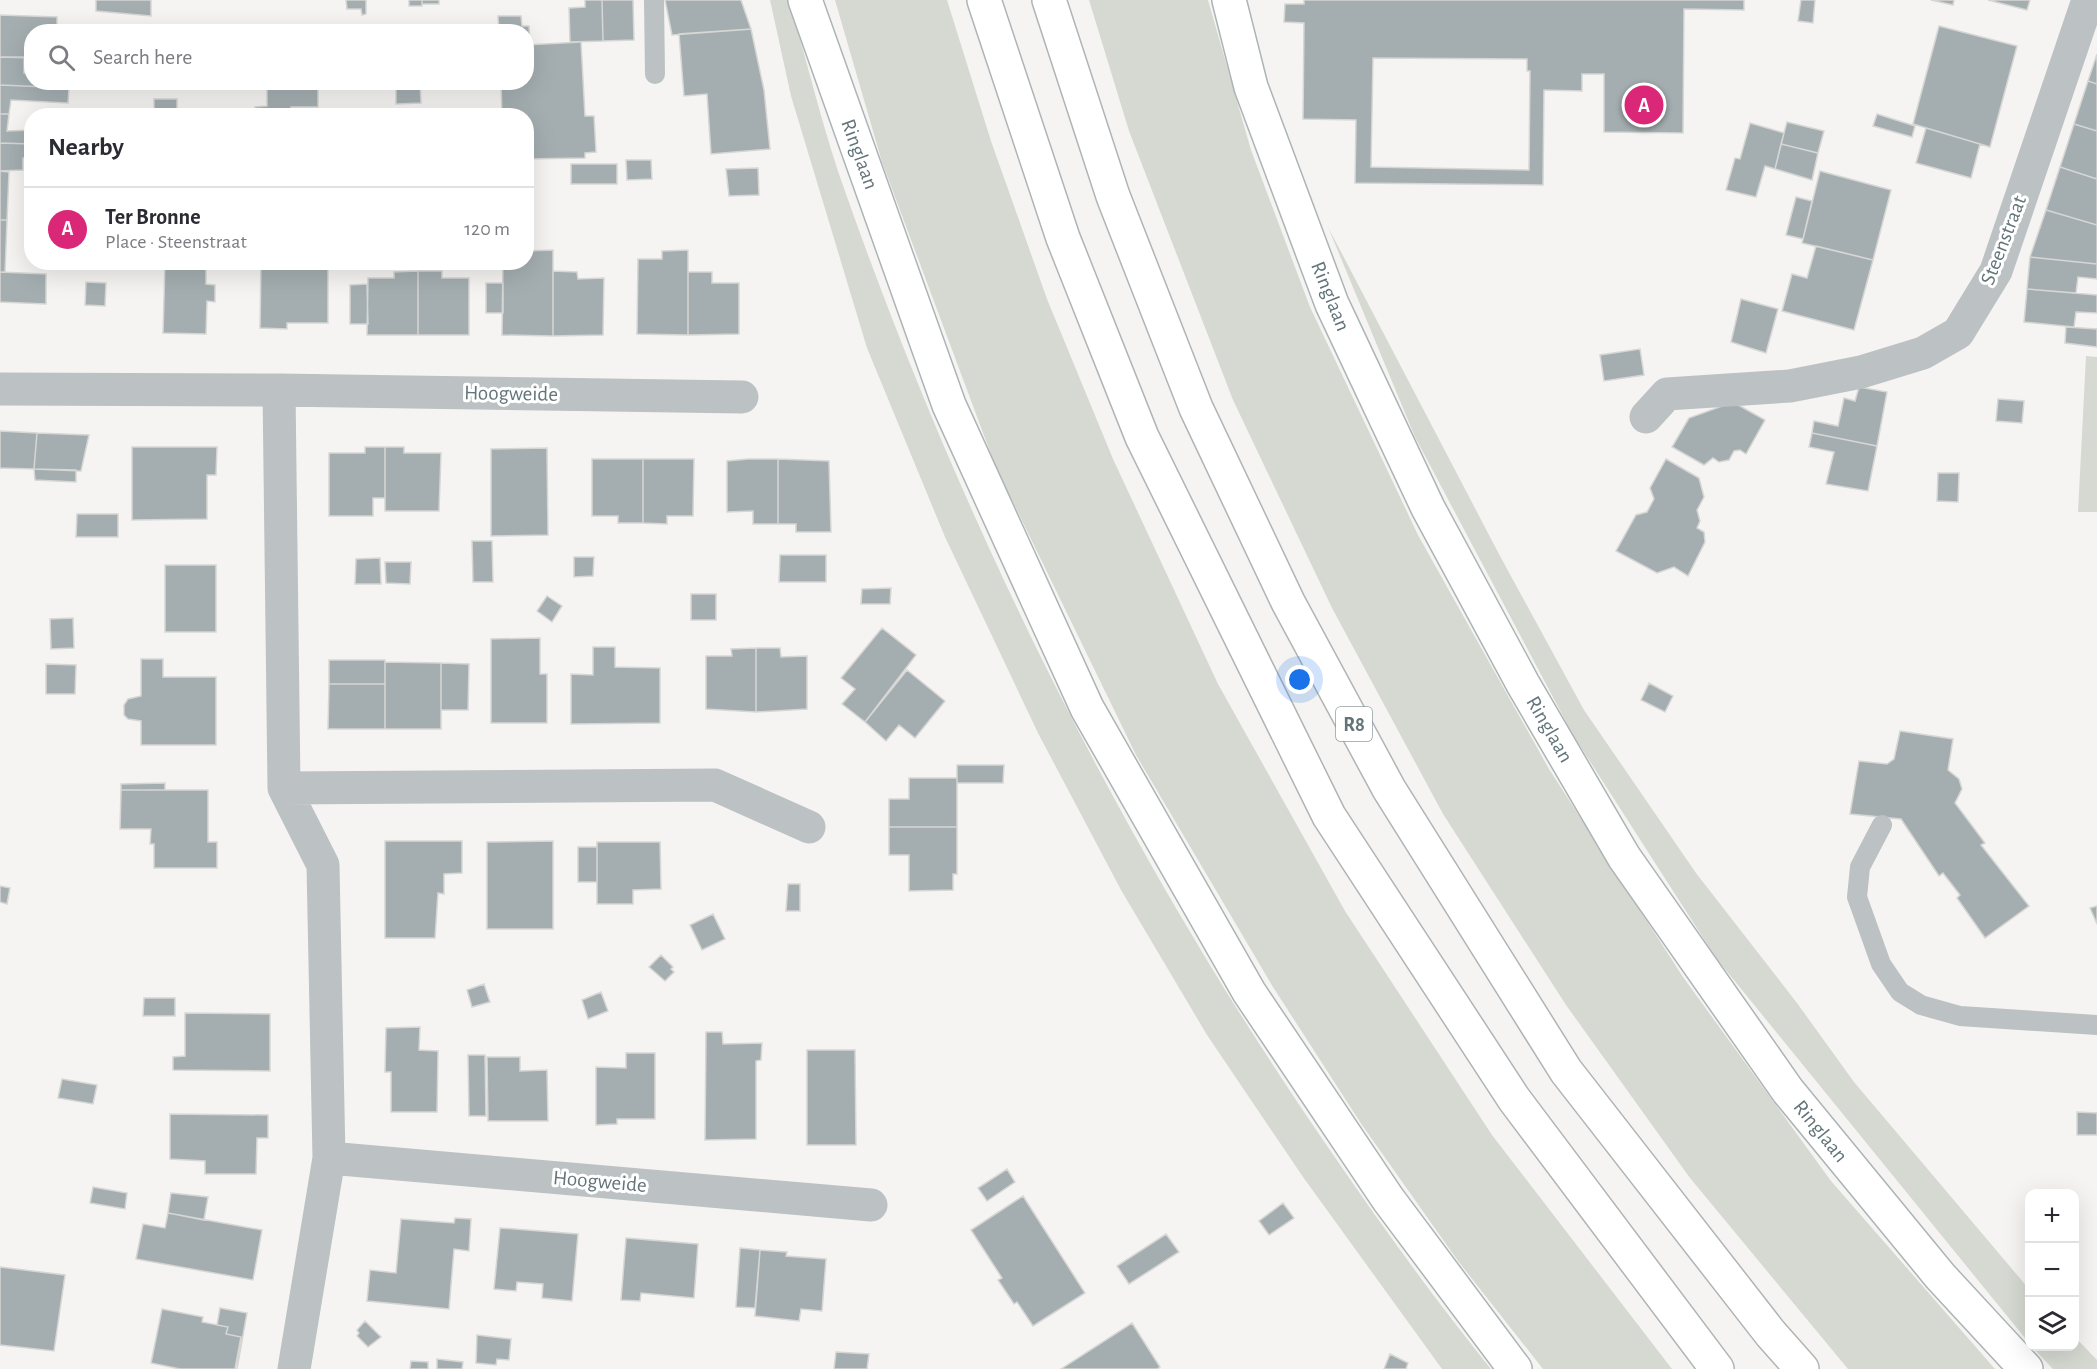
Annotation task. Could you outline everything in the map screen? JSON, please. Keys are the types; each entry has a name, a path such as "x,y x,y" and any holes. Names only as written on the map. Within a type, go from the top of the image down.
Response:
{"main road":[{"name":"Ringlaan","path":"805,0 950,405 1087,708 1249,992 1388,1199 1515,1369"},
{"path":"984,0 1063,238 1142,437 1329,816 1514,1100 1717,1369"},
{"name":"R8","path":"1049,0 1113,196 1196,408 1288,602 1389,789 1566,1071 1771,1334 1802,1369"},
{"name":"Ringlaan","path":"1229,0 1251,87 1332,304 1428,508 1541,715 1624,857 1788,1091 1940,1276 2026,1369"}],"street":[{"name":"Steenstraat","path":"1646,417 1667,394 1790,386 1861,372 1923,353 1958,333 1996,271 2071,43 2088,0"},
{"name":"Hoogweide","path":"0,390 279,390 742,397"},
{"path":"279,390 284,788 323,865 329,1158 294,1369"},
{"path":"284,788 715,785 809,826"},
{"name":"Hoogweide","path":"329,1158 871,1204"}],"lane":[{"path":"654,0 655,74"},
{"path":"1882,825 1860,867 1857,897 1881,964 1900,992 1921,1005 1960,1016 2097,1025"}],"shaded area":[{"path":"770,0 789,0 838,170 893,321 944,446 999,570 1058,691 1121,811 1188,929 1259,1044 1391,1238 1491,1369 1442,1369 1303,1177 1207,1035 1121,890 1038,733 945,537 867,348 791,96"},
{"path":"835,0 947,0 991,141 1047,299 1113,459 1218,684 1345,911 1492,1135 1672,1369 1543,1369 1458,1261 1362,1125 1273,987 1136,755 995,465 882,162"},
{"path":"1089,0 1208,0 1251,150 1310,307 1418,535 1549,769 1683,977 1831,1181 1995,1369 1848,1369 1690,1178 1566,1005 1443,814 1332,608 1233,400 1129,131"},
{"path":"1328,227 1500,556 1584,710 1696,873 1797,1003 1854,1082 2025,1284 2025,1338 1716,958 1573,735 1415,437"},
{"path":"2086,356 2097,357 2097,512 2078,512"},
{"path":"2079,1341 2097,1360 2097,1369 2053,1369 2036,1351 2079,1351"}],"building":[{"path":"96,0 151,0 151,16 96,11"},
{"path":"346,0 366,0 366,14 362,15 361,9 347,9"},
{"path":"409,0 422,0 422,6 409,6"},
{"path":"422,0 439,0 439,4 422,4"},
{"path":"585,0 602,0 603,41 570,42 569,8 585,7"},
{"path":"602,0 633,0 634,40 603,41"},
{"path":"665,0 741,0 751,29 672,35"},
{"path":"1304,0 1744,0 1744,10 1684,9 1683,133 1604,132 1604,74 1582,74 1582,91 1544,90 1543,185 1355,183 1356,120 1303,119 1304,23 1284,22 1285,4 1304,4","holes":["1373,58 1527,59 1527,71 1530,71 1529,170 1371,167"]},
{"path":"1801,0 1815,0 1813,23 1798,21"},
{"path":"1931,0 1954,0 1953,5"},
{"path":"1988,0 2030,0 2027,10"},
{"path":"0,15 57,17 57,24 24,24 24,58 0,57"},
{"path":"498,16 521,16 522,24 498,24"},
{"path":"1939,26 2017,46 1990,147 1913,124"},
{"path":"751,29 764,90 770,149 711,154 707,94 684,96 679,34"},
{"path":"581,42 585,116 594,116 596,152 585,153 585,158 534,159 534,108 502,108 501,90 534,90 534,45"},
{"path":"2097,54 2097,84 2088,81"},
{"path":"0,57 24,57 24,86 0,85"},
{"path":"2088,81 2097,84 2097,131 2074,124"},
{"path":"0,85 24,86 24,90 69,90 68,103 11,100 9,114 0,114"},
{"path":"267,90 318,90 318,107 255,108 267,106"},
{"path":"396,90 420,90 421,103 396,104"},
{"path":"154,99 177,99 177,108 154,108"},
{"path":"0,114 9,114 7,131 24,130 24,144 0,143"},
{"path":"1877,114 1915,126 1912,137 1873,126"},
{"path":"1787,122 1824,131 1818,153 1781,144"},
{"path":"1750,123 1784,133 1775,169 1765,166 1756,197 1726,190 1735,158 1740,159"},
{"path":"2074,124 2097,131 2097,179 2060,167"},
{"path":"1926,128 1980,144 1971,178 1916,163"},
{"path":"0,143 24,144 23,170 0,171"},
{"path":"1781,144 1818,153 1812,180 1775,169"},
{"path":"626,160 651,160 652,179 627,180"},
{"path":"571,164 617,164 617,184 571,184"},
{"path":"2060,167 2097,179 2097,225 2046,210"},
{"path":"758,168 759,195 729,196 726,169"},
{"path":"0,171 9,172 7,220 0,220"},
{"path":"1820,171 1891,190 1873,260 1802,243"},
{"path":"1796,197 1812,201 1803,239 1786,235"},
{"path":"2046,210 2097,225 2097,264 2030,257"},
{"path":"0,220 7,220 5,272 0,272"},
{"path":"1816,246 1873,260 1854,330 1782,311 1792,274 1807,278"},
{"path":"553,250 553,336 502,335 503,270 534,270 534,251"},
{"path":"688,250 688,335 637,334 638,259 662,259 662,251"},
{"path":"2030,257 2097,264 2097,279 2078,277 2076,293 2027,289"},
{"path":"165,270 206,270 206,284 215,285 215,302 207,301 206,334 163,333"},
{"path":"261,270 328,270 328,323 287,323 287,329 260,328"},
{"path":"418,271 442,271 442,278 469,278 469,335 418,335"},
{"path":"418,271 418,335 367,335 368,278 394,278 394,272"},
{"path":"553,271 577,272 578,279 604,278 603,335 553,336"},
{"path":"0,272 46,274 46,304 0,302"},
{"path":"688,272 712,272 712,283 739,283 739,334 688,335"},
{"path":"86,282 106,283 105,306 85,305"},
{"path":"486,283 503,283 503,313 486,313"},
{"path":"367,284 368,324 350,324 350,285"},
{"path":"2027,289 2097,295 2097,313 2076,312 2074,327 2024,322"},
{"path":"1741,299 1778,309 1766,353 1731,342"},
{"path":"2066,327 2097,329 2097,347 2065,343"},
{"path":"1640,349 1644,375 1604,381 1600,355"},
{"path":"1859,387 1887,392 1877,446 1812,433 1814,421 1838,426 1844,398 1855,401"},
{"path":"1998,399 2024,401 2022,423 1996,421"},
{"path":"1733,402 1765,420 1746,454 1740,450 1734,451 1729,460 1719,462 1713,458 1704,465 1672,447 1689,418"},
{"path":"0,431 37,433 34,469 0,468"},
{"path":"37,433 89,435 81,471 34,469"},
{"path":"1812,433 1877,446 1868,491 1826,484 1834,452 1809,447"},
{"path":"132,447 217,447 216,475 207,475 207,519 132,520"},
{"path":"365,447 385,447 385,498 373,498 373,516 329,516 329,453 365,453"},
{"path":"385,447 404,447 404,453 441,453 439,511 385,511"},
{"path":"547,448 548,535 491,536 491,449"},
{"path":"592,459 643,459 643,523 618,523 618,516 592,516"},
{"path":"643,459 694,459 693,516 667,516 667,524 643,523"},
{"path":"778,459 778,524 753,524 753,511 727,512 727,461"},
{"path":"778,459 829,461 831,532 796,532 796,524 778,524"},
{"path":"1666,459 1699,478 1704,497 1697,510 1700,521 1697,528 1704,532 1705,542 1688,576 1674,567 1657,573 1616,551 1636,515 1647,512 1654,499 1650,488"},
{"path":"34,469 76,470 76,482 35,480"},
{"path":"1938,473 1959,473 1958,502 1937,501"},
{"path":"77,514 118,514 118,537 76,537"},
{"path":"472,541 492,541 493,582 473,582"},
{"path":"780,555 826,555 826,582 779,582"},
{"path":"574,557 594,557 593,576 574,577"},
{"path":"380,558 381,584 355,584 356,559"},
{"path":"385,562 411,562 410,584 386,583"},
{"path":"165,565 216,565 216,632 165,632"},
{"path":"891,588 890,604 861,604 862,589"},
{"path":"691,594 716,594 716,620 691,620"},
{"path":"547,596 562,606 552,622 537,611"},
{"path":"73,618 74,648 51,649 50,619"},
{"path":"882,628 916,655 865,722 842,704 855,689 841,678"},
{"path":"540,638 540,674 547,674 547,723 491,723 491,639"},
{"path":"593,647 615,647 615,667 660,668 660,723 571,724 571,674 593,675"},
{"path":"756,648 756,712 706,709 706,656 732,656 731,649"},
{"path":"756,648 780,648 781,657 807,656 807,709 756,712"},
{"path":"141,659 163,659 163,677 216,677 216,745 141,745 141,721 128,719 124,715 124,705 128,699 141,696"},
{"path":"329,660 385,660 385,684 329,684"},
{"path":"385,662 441,663 441,729 385,729"},
{"path":"441,663 469,664 468,710 441,710"},
{"path":"46,664 76,665 75,694 46,694"},
{"path":"907,670 945,701 915,738 899,725 886,741 865,722"},
{"path":"1649,683 1673,696 1665,712 1641,700"},
{"path":"329,684 385,684 385,729 328,729"},
{"path":"1900,731 1953,739 1948,770 1959,779 1962,789 1955,803 1985,843 1981,845 2029,906 1985,938 1957,898 1960,895 1943,873 1939,876 1901,819 1850,814 1859,761 1887,764 1894,759"},
{"path":"957,765 1004,765 1003,783 957,783"},
{"path":"909,778 957,778 957,827 889,827 889,799 909,799"},
{"path":"165,783 165,790 121,790 121,784"},
{"path":"121,790 208,790 208,842 217,842 217,868 154,868 154,844 150,844 151,829 120,829"},
{"path":"889,827 957,827 957,874 953,874 953,890 909,891 909,855 889,855"},
{"path":"385,841 462,841 462,873 444,874 444,894 438,893 435,938 385,938"},
{"path":"553,841 553,929 487,929 487,842"},
{"path":"597,842 660,842 661,889 633,890 633,904 597,904"},
{"path":"578,847 597,847 597,882 578,882"},
{"path":"788,884 800,884 800,911 786,911"},
{"path":"0,886 10,888 7,904 0,902"},
{"path":"2097,906 2097,924 2090,908"},
{"path":"713,914 725,939 702,950 690,925"},
{"path":"661,955 673,967 671,969 674,972 665,981 649,967"},
{"path":"484,984 490,1002 472,1007 467,990"},
{"path":"601,992 608,1011 588,1019 582,1000"},
{"path":"144,998 175,998 175,1016 143,1016"},
{"path":"185,1013 270,1014 270,1071 173,1070 173,1057 185,1056"},
{"path":"420,1027 419,1050 438,1051 437,1112 391,1112 391,1072 385,1072 386,1028"},
{"path":"706,1032 722,1032 723,1044 762,1043 761,1060 756,1061 756,1139 705,1140"},
{"path":"807,1050 855,1050 856,1145 807,1145"},
{"path":"626,1053 655,1053 655,1119 617,1119 617,1124 596,1125 596,1067 626,1068"},
{"path":"468,1055 485,1055 486,1116 469,1116"},
{"path":"487,1057 520,1057 520,1071 547,1070 548,1121 488,1121"},
{"path":"62,1079 97,1085 93,1104 58,1098"},
{"path":"2077,1112 2097,1113 2097,1135 2077,1135"},
{"path":"170,1114 268,1115 268,1138 257,1138 256,1174 205,1174 205,1161 170,1159"},
{"path":"1007,1169 1015,1182 987,1201 978,1188"},
{"path":"93,1187 127,1193 125,1209 90,1203"},
{"path":"171,1193 208,1197 204,1220 168,1213"},
{"path":"1023,1196 1085,1293 1033,1326 998,1280 1002,1278 971,1230"},
{"path":"1283,1203 1294,1218 1269,1235 1259,1221"},
{"path":"168,1213 262,1230 253,1280 136,1259 143,1224 165,1228"},
{"path":"455,1218 471,1219 469,1251 454,1249 449,1309 367,1301 370,1270 396,1273 401,1219 454,1223"},
{"path":"500,1228 578,1234 572,1301 542,1298 543,1284 517,1282 516,1291 494,1289"},
{"path":"1166,1234 1179,1252 1129,1284 1117,1266"},
{"path":"626,1238 698,1244 694,1298 641,1293 640,1301 621,1300"},
{"path":"740,1248 760,1250 755,1308 736,1307"},
{"path":"760,1250 787,1252 786,1256 826,1259 822,1311 801,1309 799,1321 755,1316"},
{"path":"0,1267 65,1275 54,1351 0,1345"},
{"path":"220,1308 247,1313 237,1369 241,1337 226,1334 228,1327 217,1325"},
{"path":"162,1309 203,1317 202,1322 228,1327 226,1334 241,1337 235,1369 180,1369 151,1363"},
{"path":"365,1321 381,1337 368,1347 357,1336 359,1333 357,1330"},
{"path":"1132,1323 1160,1367 1157,1369 1061,1369"},
{"path":"477,1335 511,1339 509,1360 497,1359 496,1365 476,1363"},
{"path":"836,1352 869,1354 867,1369 834,1369"},
{"path":"1390,1354 1408,1363 1406,1369 1384,1369"},
{"path":"437,1359 463,1362 462,1369 437,1369"},
{"path":"411,1361 428,1362 428,1369 410,1369"}],"place":[{"name":"Ter Bronne","path":"1644,105"}]}
